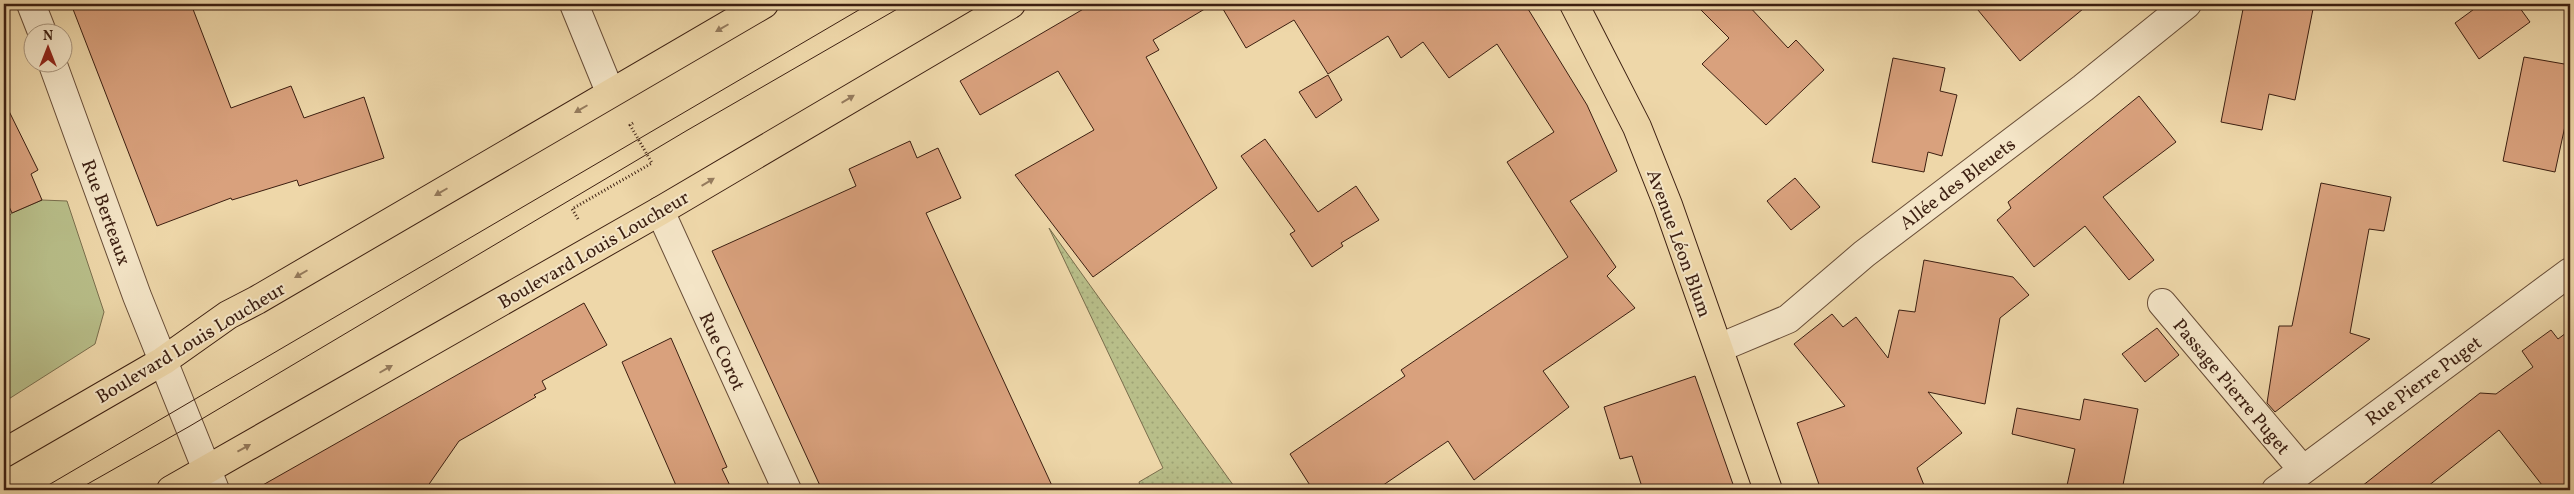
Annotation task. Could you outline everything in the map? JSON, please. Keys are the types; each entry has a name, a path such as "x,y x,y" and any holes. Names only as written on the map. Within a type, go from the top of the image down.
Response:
{"main road":[{"name":"Boulevard Louis Loucheur","path":"4,453 163,360 228,315 266,295 610,92 764,4"},
{"name":"Boulevard Louis Loucheur","path":"172,490 211,479 597,247 1011,4"},
{"name":"Avenue Léon Blum","path":"1574,4 1606,62 1637,127 1668,205 1768,490"}],"street":[{"path":"31,4 38,22"},
{"path":"574,4 610,92"},
{"name":"Allée des Bleuets","path":"1719,348 1788,319 1864,254 2083,88 2187,4"},
{"name":"Rue Berteaux","path":"56,72 137,296 211,479"},
{"name":"Rue Corot","path":"660,211 787,490"},
{"name":"Rue Pierre Puget","path":"2276,490 2570,272"},
{"name":"Passage Pierre Puget","path":"2162,303 2302,469"}],"path":[{"path":"597,247 572,209 652,163 630,125"}],"green space":[{"path":"42,200 67,201 104,312 95,344 4,402 4,221 12,213"},
{"path":"1049,228 1236,489 1141,490 1139,482 1163,468"}],"building":[{"path":"71,4 191,4 231,108 291,86 304,118 364,97 384,158 299,186 297,180 232,200 231,198 157,226"},
{"path":"1092,4 1213,4 1153,40 1159,50 1146,57 1217,188 1093,277 1015,175 1094,130 1058,71 980,115 960,81"},
{"path":"1220,4 1525,4 1587,105 1617,171 1570,201 1616,267 1607,276 1635,308 1543,371 1569,407 1474,480 1448,441 1376,490 1313,490 1290,454 1405,376 1401,370 1568,257 1507,162 1554,132 1497,44 1449,78 1423,42 1401,58 1388,36 1328,74 1294,20 1246,48"},
{"path":"1695,4 1747,4 1788,48 1796,40 1824,70 1766,125 1702,64 1729,38"},
{"path":"1973,4 2089,4 2020,61"},
{"path":"2244,4 2314,4 2295,100 2269,94 2262,130 2221,122"},
{"path":"2481,4 2517,4 2530,22 2479,59 2455,23"},
{"path":"2524,57 2570,65 2570,103 2555,172 2503,161"},
{"path":"1893,58 1945,68 1940,91 1957,95 1942,156 1928,152 1924,172 1872,162"},
{"path":"1328,75 1342,100 1316,118 1299,92"},
{"path":"2139,96 2176,142 2103,197 2154,260 2129,280 2085,226 2034,267 1997,220 2011,208 2008,202"},
{"path":"4,101 38,170 31,174 42,200 12,213 4,196"},
{"path":"1265,139 1318,212 1356,186 1379,220 1341,243 1343,246 1312,267 1290,234 1295,231 1241,156"},
{"path":"910,141 917,158 938,148 961,198 926,213 1054,490 822,490 712,251 856,186 849,169"},
{"path":"1795,178 1820,207 1791,230 1767,201"},
{"path":"2321,183 2391,197 2384,231 2369,229 2350,333 2370,339 2275,412 2267,403 2279,326 2292,326"},
{"path":"1924,260 2013,277 2029,295 2000,318 1985,404 1928,392 1962,433 1917,468 1926,490 1821,490 1797,423 1845,406 1794,344 1832,314 1843,327 1856,317 1888,358 1899,310 1915,312"},
{"path":"584,303 607,345 542,381 546,389 534,395 536,397 459,441 425,490 254,490"},
{"path":"2157,328 2179,355 2145,382 2122,354"},
{"path":"2551,330 2558,339 2570,330 2570,486 2542,485 2499,430 2423,490 2357,490 2480,393 2496,394 2533,367 2522,351"},
{"path":"671,338 727,467 722,469 732,490 678,490 622,362"},
{"path":"1695,376 1735,490 1643,490 1632,456 1620,459 1604,407"},
{"path":"2084,399 2138,409 2122,490 2066,490 2075,449 2012,434 2017,408 2080,420"}],"tram line":[{"path":"40,490 869,4"},
{"path":"77,490 190,426 686,131 906,4"}]}
